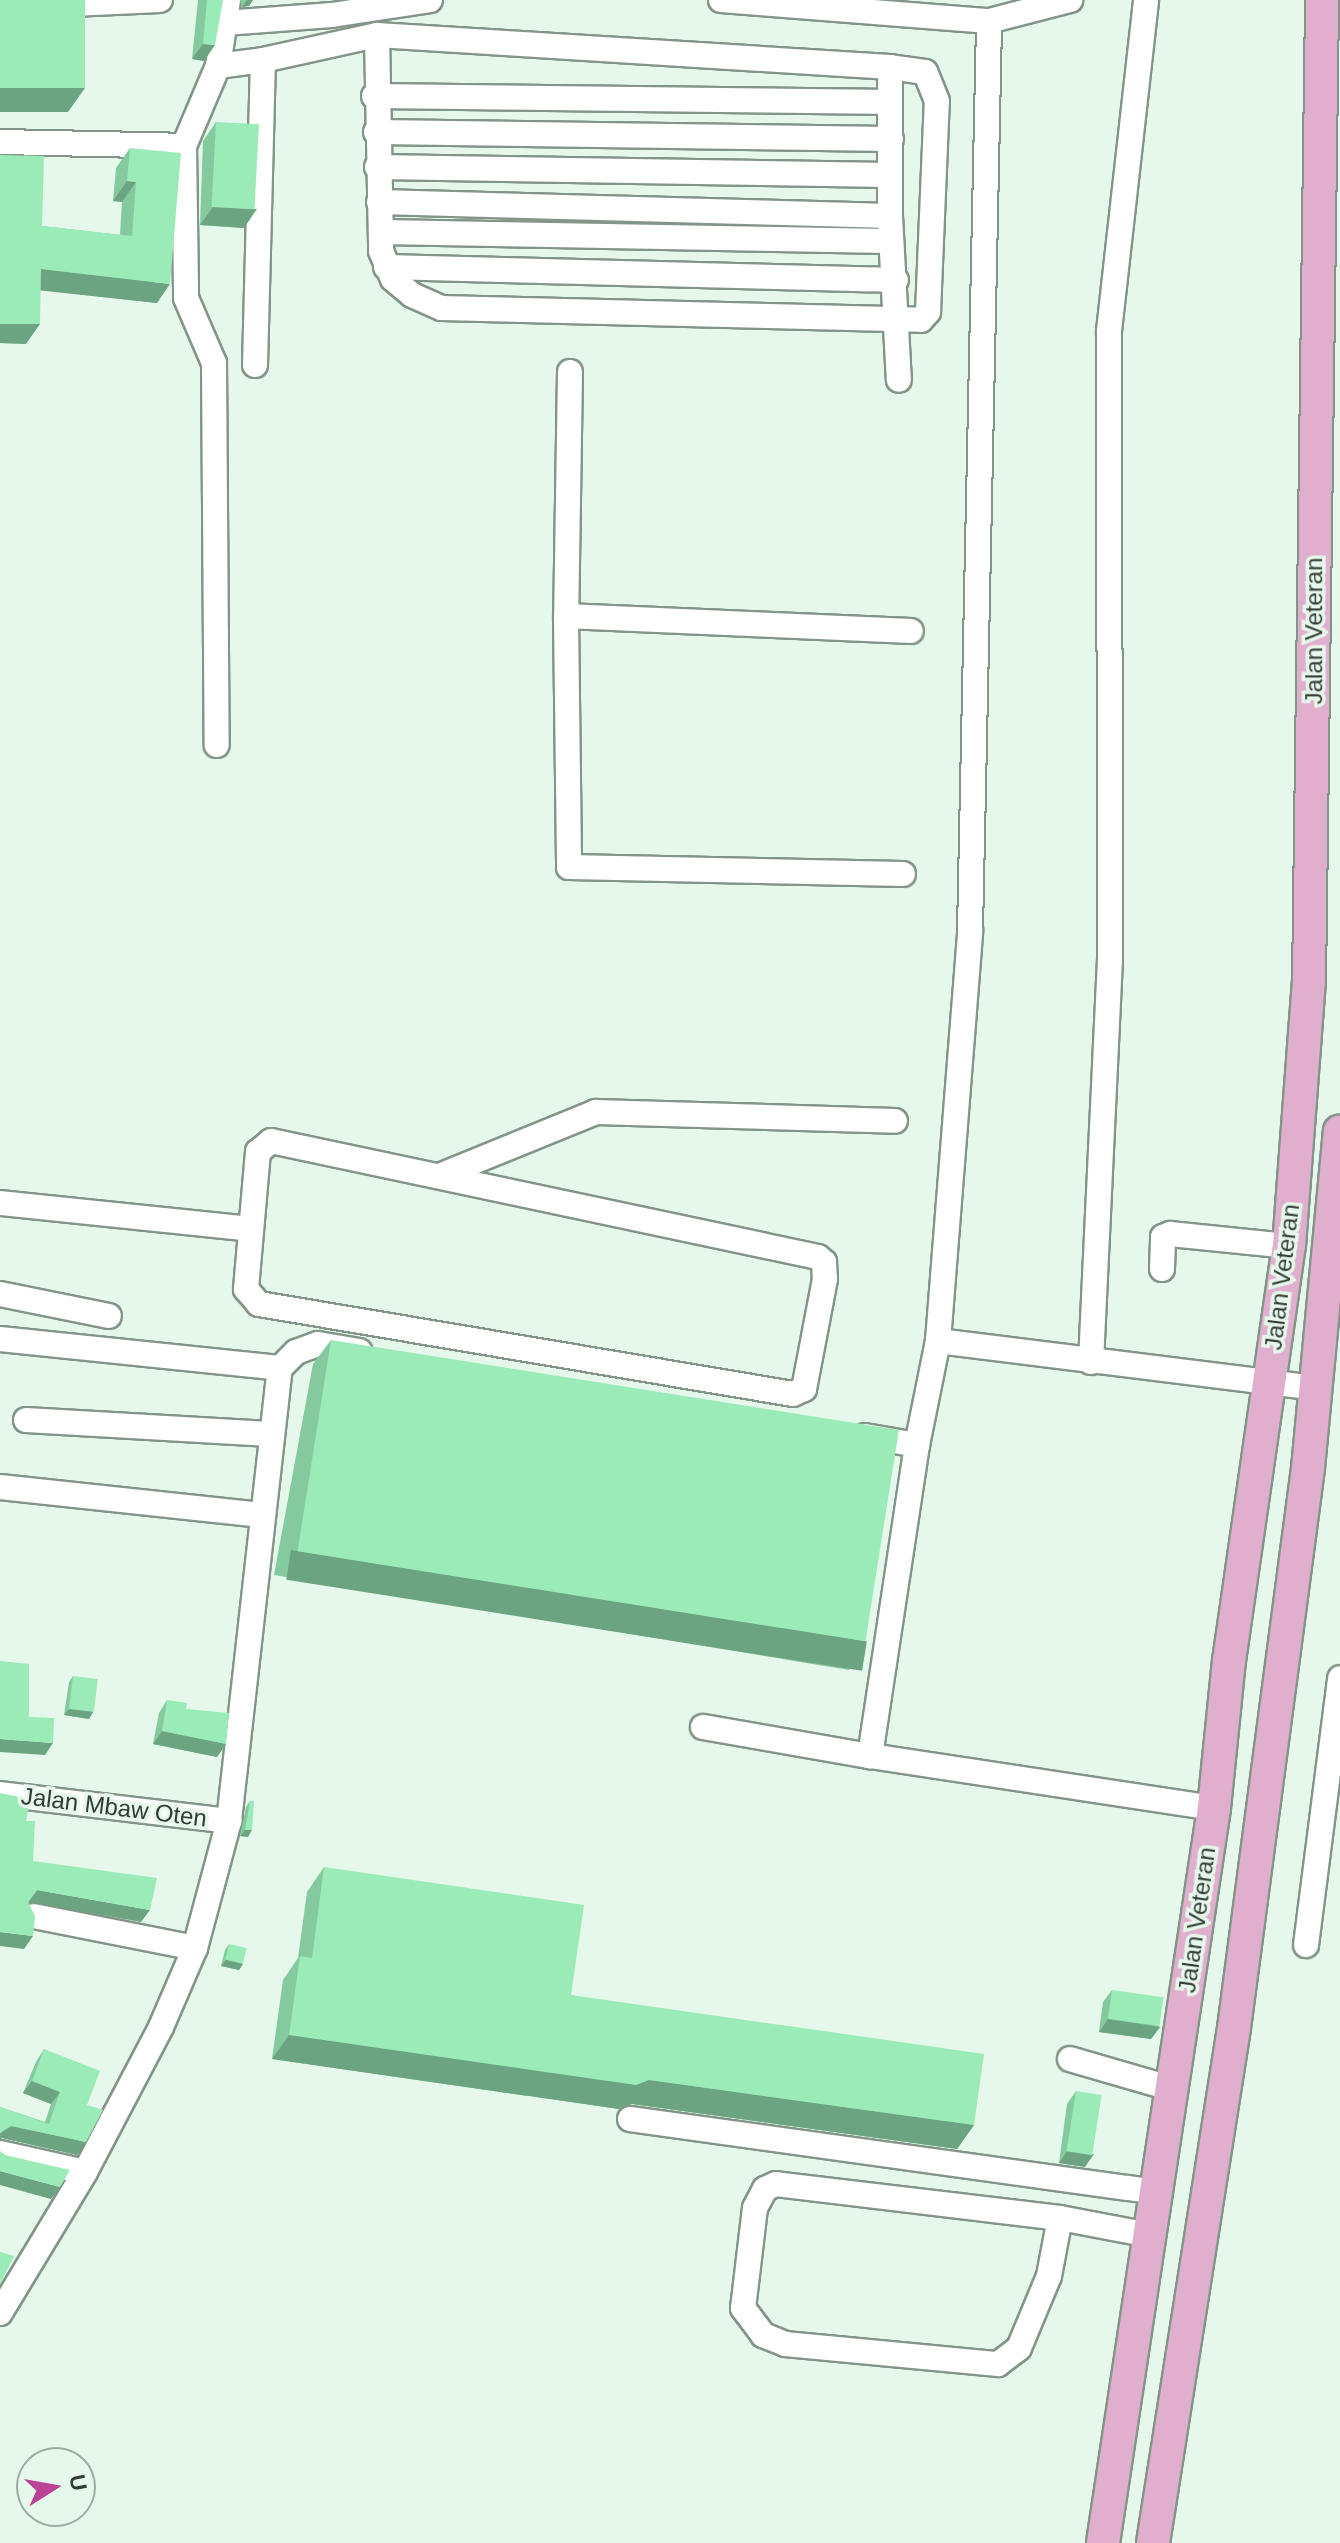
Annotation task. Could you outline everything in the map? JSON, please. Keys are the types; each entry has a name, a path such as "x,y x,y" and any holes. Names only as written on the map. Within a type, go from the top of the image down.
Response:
{"main road":[{"name":"Jalan Veteran","path":"1103,2543 1214,1808 1268,1385 1289,1246 1309,982 1328,281 1322,0"},
{"name":"Jalan Veteran","path":"1153,2543 1234,2028 1317,1388 1340,1132"},
{"path":"1116,2459 1167,2464"}],"street":[{"path":"15,0 28,6 160,0"},
{"path":"217,745 214,363 186,298 184,146 218,66 226,12 332,15 430,0"},
{"path":"721,0 854,5 989,21 1070,0"},
{"path":"1091,1362 1110,961 1109,331 1146,0"},
{"path":"870,1756 917,1445 938,1341 970,931 989,21"},
{"path":"218,66 263,60 377,35 890,67 925,72 935,87 939,118 928,312 921,320 899,322 441,308 412,295 386,267 381,232 374,96 377,35"},
{"path":"255,365 263,60"},
{"path":"890,67 890,216 899,322 899,380"},
{"path":"374,96 890,102"},
{"path":"376,132 891,139"},
{"path":"0,142 184,146"},
{"path":"377,167 890,175"},
{"path":"379,202 890,216"},
{"path":"381,232 891,241"},
{"path":"386,267 896,280"},
{"path":"570,372 566,616 569,867 903,874"},
{"path":"566,616 911,631"},
{"path":"439,1176 596,1112 895,1121"},
{"path":"271,1141 439,1176 818,1257 824,1262 825,1279 804,1389 793,1394 259,1304 246,1289 258,1152 271,1141"},
{"path":"0,1203 251,1229"},
{"path":"1162,1269 1163,1237 1170,1234 1289,1246"},
{"path":"0,1294 109,1316"},
{"path":"0,1339 269,1367 318,1344 381,1355"},
{"path":"938,1341 1268,1385 1317,1388"},
{"path":"3,2302 161,2027 195,1948 229,1821 250,1513 270,1434 269,1367"},
{"path":"26,1420 270,1434"},
{"path":"838,1432 917,1445"},
{"path":"0,1487 250,1513"},
{"path":"1306,1945 1333,1787 1340,1678"},
{"path":"703,1727 870,1756 1214,1808"},
{"name":"Jalan Mbaw Oten","path":"0,1794 229,1821"},
{"path":"34,1916 195,1948"},
{"path":"1070,2059 1173,2089"},
{"path":"630,2119 1157,2192"},
{"path":"0,2153 78,2170"},
{"path":"1060,2218 1049,2276 1019,2348 998,2364 785,2344 763,2335 743,2308 755,2208 765,2189 776,2184 1060,2218 1149,2235"}],"building":[{"path":"0,0 85,0 85,88 0,88"},
{"path":"207,0 223,0 215,45 203,44"},
{"path":"216,122 259,124 254,209 212,207"},
{"path":"130,148 181,153 170,284 41,269 40,324 0,324 0,155 44,156 42,226 132,236 136,182 127,181"},
{"path":"331,1340 899,1430 865,1641 298,1551"},
{"path":"0,1661 29,1664 29,1717 54,1718 53,1743 0,1739"},
{"path":"73,1676 98,1679 94,1712 69,1709"},
{"path":"167,1700 187,1703 186,1709 229,1713 226,1744 162,1731"},
{"path":"0,1793 30,1799 26,1821 35,1821 33,1861 157,1878 150,1910 37,1890 28,1902 35,1916 33,1936 0,1932"},
{"path":"250,1801 254,1801 252,1830 245,1830"},
{"path":"324,1867 584,1905 571,1995 984,2054 974,2125 649,2080 636,2085 289,2035 300,1956 312,1958"},
{"path":"229,1944 247,1948 243,1964 225,1960"},
{"path":"1112,1990 1163,1997 1159,2026 1108,2019"},
{"path":"44,2049 100,2071 87,2105 103,2110 86,2142 11,2126 0,2133 0,2107 49,2124 60,2092 32,2081"},
{"path":"1076,2091 1102,2095 1092,2155 1066,2151"},
{"path":"0,2151 5,2155 70,2170 60,2187 0,2171"},
{"path":"0,2252 14,2256 0,2284"}]}
